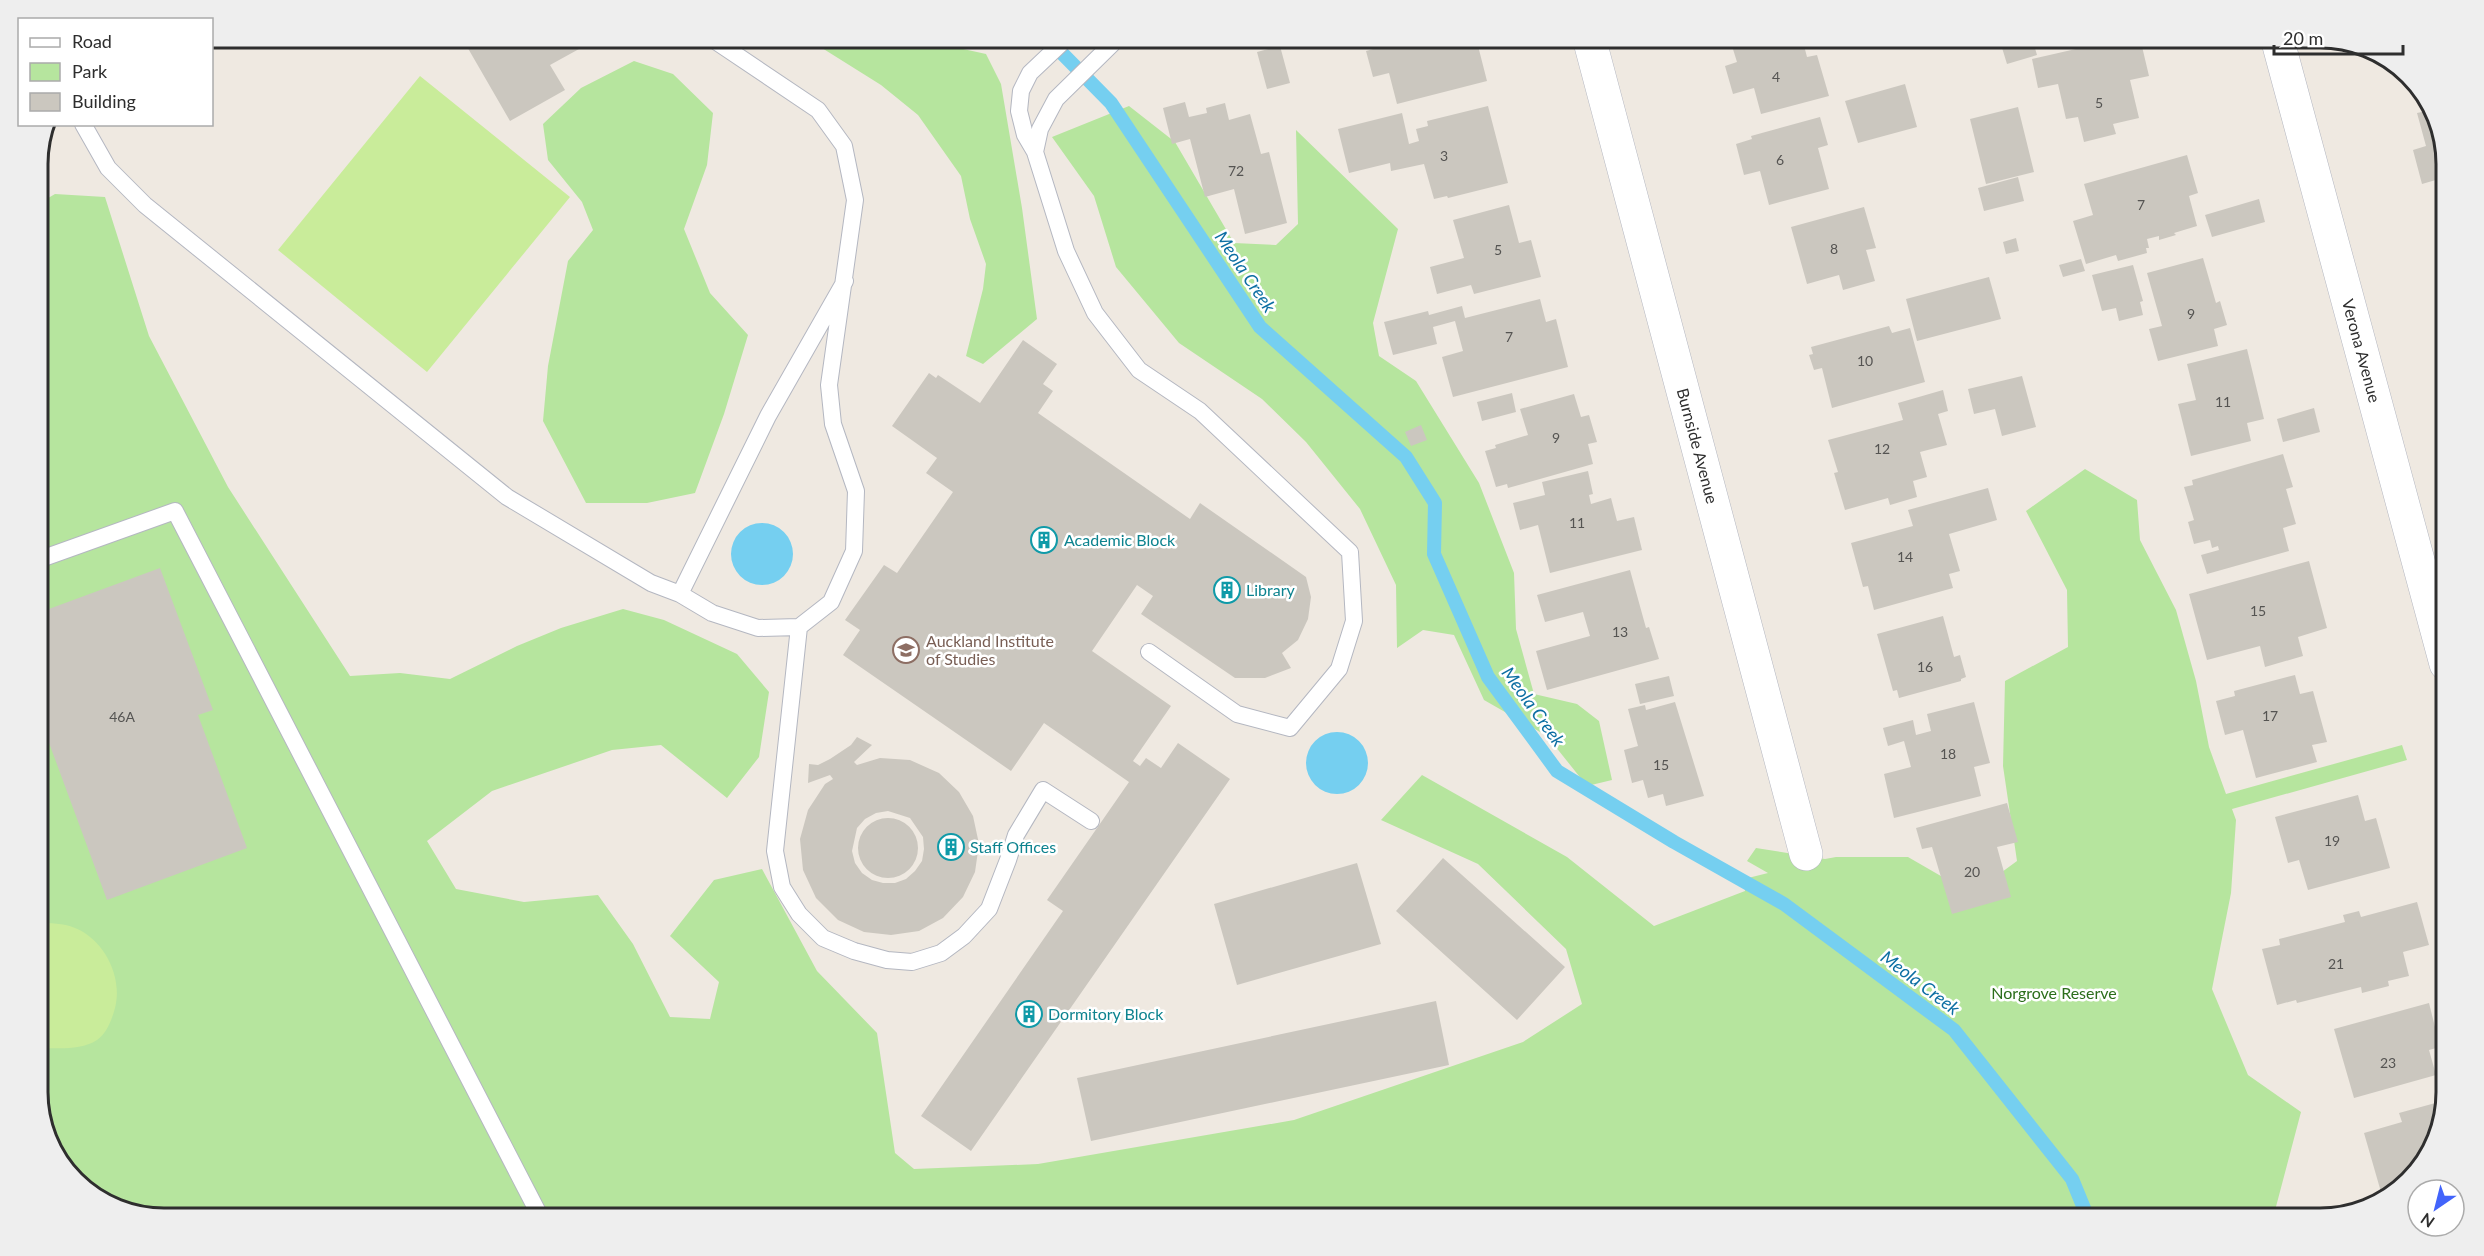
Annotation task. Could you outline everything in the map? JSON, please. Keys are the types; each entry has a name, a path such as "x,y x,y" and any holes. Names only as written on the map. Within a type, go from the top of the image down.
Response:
{"street":[{"name":"Burnside Avenue","path":"1592,48 1806,854"},
{"name":"Verona Avenue","path":"2280,48 2436,627"}],"lane":[{"path":"84,126 108,168 145,205 507,497 651,583 680,594 712,613 758,628 799,627 831,602 854,551 856,491 833,424 830,385 855,200 844,146 818,110 726,48"},
{"path":"1057,48 1030,73 1021,91 1019,111 1025,135 1035,152 1066,250 1095,314 1139,370 1200,411 1350,552 1354,621 1339,669 1290,728 1237,714 1149,652"},
{"path":"1035,152 1047,112 1066,89 1107,48"},
{"path":"680,594 768,416 845,281"},
{"path":"48,556 175,511 536,1208"},
{"path":"799,627 775,851 782,887 799,914 823,938 854,951 887,960 912,962 941,953 964,936 989,909 1016,835 1043,790 1091,821"}],"green space":[{"path":"822,48 959,48 986,54 1001,84 1022,208 1037,319 983,364 966,356 983,289 986,264 970,219 961,176 918,115 881,85"},
{"path":"634,61 673,74 713,113 707,165 684,229 710,293 748,335 724,414 695,493 647,503 586,503 543,421 548,366 568,261 593,230 582,202 548,160 543,124 581,88"},
{"path":"420,76 570,197 427,372 278,250"},
{"path":"1129,106 1175,142 1234,243 1276,245 1298,224 1296,130 1398,229 1373,323 1379,356 1416,381 1479,483 1514,573 1516,629 1534,694 1577,704 1599,721 1612,780 1587,786 1547,736 1484,700 1454,635 1423,630 1397,648 1396,585 1360,509 1306,442 1262,399 1179,343 1116,267 1094,196 1052,137"},
{"name":"Norgrove Reserve","path":"55,194 105,197 149,336 228,487 350,676 400,673 450,679 517,646 561,628 623,609 664,620 737,654 769,692 759,757 727,798 661,745 612,750 492,791 427,841 456,889 524,902 598,895 633,944 670,1017 710,1019 719,982 670,936 714,880 762,869 817,971 877,1033 895,1153 914,1169 1038,1164 1294,1120 1523,1042 1582,1004 1566,949 1478,864 1381,820 1422,775 1567,857 1654,926 1745,891 1744,879 1768,873 1747,861 1756,848 1825,859 1908,857 1972,894 2017,861 2003,766 2005,681 2068,647 2067,590 2026,511 2085,469 2137,500 2140,540 2176,610 2196,681 2209,747 2226,794 2402,745 2407,760 2232,809 2236,820 2231,893 2212,989 2248,1075 2301,1112 2276,1208 164,1208 141,1206 113,1196 88,1179 68,1156 54,1129 48,1100 48,198"},
{"path":"48,923 75,928 95,941 109,961 116,985 115,1008 104,1034 90,1044 68,1048 48,1048"}],"water":[{"path":"756,523 768,523 784,532 791,542 793,554 791,566 784,576 768,585 756,585 745,580 736,571 731,560 731,548 736,537 745,528"},
{"path":"1331,732 1343,732 1359,741 1366,751 1368,763 1366,775 1359,785 1343,794 1331,794 1320,789 1311,780 1306,769 1306,757 1311,746 1320,737"}],"building":[{"path":"468,48 581,48 550,65 565,90 510,121"},
{"path":"1281,48 1290,83 1267,89 1257,52"},
{"path":"1479,48 1487,81 1397,104 1389,73 1373,77 1366,51 1373,49"},
{"path":"1733,48 1805,48 1807,57 1817,55 1829,96 1761,114 1754,88 1733,94 1725,66 1737,62"},
{"path":"2002,48 2035,48 2037,55 2007,64"},
{"path":"2080,48 2142,48 2149,76 2130,80 2139,118 2113,124 2116,134 2084,142 2078,117 2066,119 2058,84 2038,88 2032,59"},
{"path":"1905,84 1917,127 1858,143 1845,101"},
{"path":"1185,102 1189,117 1207,113 1206,108 1225,103 1229,120 1250,114 1261,154 1269,152 1287,223 1245,234 1234,189 1205,197 1190,139 1172,144 1163,108"},
{"path":"1488,106 1508,183 1448,198 1447,196 1434,199 1424,164 1391,171 1390,163 1349,173 1338,129 1402,113 1409,144 1419,141 1416,129 1428,126 1427,121"},
{"path":"2018,107 2034,172 1986,184 1970,119"},
{"path":"2417,113 2424,113 2434,141 2436,156 2436,180 2422,184 2413,150 2426,146"},
{"path":"1820,117 1828,145 1818,148 1829,189 1769,205 1760,171 1744,175 1736,144 1752,139 1751,136"},
{"path":"2187,155 2198,193 2189,196 2197,226 2159,240 2159,236 2147,239 2149,248 2146,248 2147,253 2118,261 2116,255 2086,264 2073,221 2093,215 2084,184"},
{"path":"2018,177 2024,201 1984,211 1978,188"},
{"path":"2259,199 2265,222 2212,237 2205,215"},
{"path":"1509,205 1519,243 1531,240 1541,277 1474,294 1471,285 1437,294 1430,267 1464,258 1453,220"},
{"path":"1864,207 1876,248 1866,250 1875,281 1843,290 1839,275 1807,284 1791,227"},
{"path":"2016,238 2019,251 2006,254 2003,242"},
{"path":"2203,258 2216,303 2220,301 2227,325 2214,329 2218,346 2158,361 2149,329 2162,326 2147,273"},
{"path":"2081,259 2085,271 2063,277 2059,265"},
{"path":"2133,265 2143,301 2140,302 2143,315 2119,321 2116,308 2102,311 2092,275"},
{"path":"1989,277 2001,319 1917,341 1906,299"},
{"path":"1540,299 1546,322 1556,319 1568,367 1453,397 1442,357 1463,351 1455,321 1433,327 1437,344 1393,355 1384,322 1428,311 1429,315 1462,306 1465,318"},
{"path":"1889,326 1892,333 1910,328 1925,382 1832,408 1822,368 1814,370 1809,355 1813,354 1811,347"},
{"name":"Academic Block","path":"1023,340 1057,364 1043,384 1053,391 1038,413 1190,519 1200,503 1306,577 1311,597 1308,619 1298,640 1282,653 1291,668 1265,678 1235,678 1141,614 1153,596 1137,585 1092,651 1171,706 1133,761 1140,766 1146,758 1161,768 1178,743 1230,779 971,1151 921,1116 1063,911 1047,900 1129,782 1044,723 1011,771 843,655 860,630 845,620 884,565 897,573 953,492 926,473 937,458 892,426 929,373 936,378 938,375 980,403"},
{"path":"2247,349 2264,419 2247,423 2251,441 2191,456 2178,404 2196,400 2187,364"},
{"path":"2022,376 2036,427 2002,436 1995,409 1974,414 1968,389"},
{"path":"1943,390 1948,411 1938,414 1947,445 1920,452 1927,477 1913,481 1917,497 1890,505 1888,498 1845,510 1834,473 1838,472 1828,440 1903,420 1898,403"},
{"path":"1512,393 1516,412 1482,421 1477,402"},
{"path":"1574,394 1581,417 1589,415 1597,442 1588,444 1593,464 1508,488 1507,484 1496,487 1485,451 1496,448 1495,445 1528,435 1520,409"},
{"path":"2314,408 2320,432 2283,442 2277,419"},
{"path":"1421,425 1427,440 1411,446 1405,432"},
{"path":"2283,454 2293,487 2286,489 2296,524 2283,528 2289,551 2207,574 2201,555 2219,550 2218,546 2212,548 2210,540 2194,544 2188,522 2194,520 2184,487 2193,485 2192,480"},
{"path":"1588,471 1593,494 1589,495 1591,504 1611,498 1617,521 1634,517 1642,550 1550,573 1538,525 1520,530 1513,503 1545,495 1542,482"},
{"path":"1988,488 1997,520 1949,534 1960,571 1949,574 1953,588 1874,610 1868,586 1863,587 1851,543 1913,526 1908,510"},
{"path":"2309,561 2327,628 2298,637 2303,656 2265,667 2260,646 2207,660 2189,594"},
{"path":"160,568 213,710 198,715 247,848 107,900 48,740 48,609"},
{"path":"1630,570 1646,628 1649,627 1659,659 1547,690 1536,651 1590,636 1583,612 1545,622 1537,595"},
{"path":"1943,616 1954,657 1960,655 1966,677 1961,681 1899,698 1897,690 1893,691 1877,634"},
{"path":"2295,675 2300,694 2313,691 2327,742 2312,745 2317,762 2256,778 2243,730 2225,735 2216,701 2235,696 2234,691"},
{"path":"1669,676 1674,696 1640,704 1635,684"},
{"path":"1675,702 1704,796 1666,806 1663,794 1648,798 1643,780 1632,783 1624,750 1638,746 1628,709 1645,705 1646,710"},
{"path":"1974,702 1990,763 1974,767 1981,796 1894,818 1884,774 1911,767 1904,741 1888,746 1883,728 1913,720 1916,735 1931,731 1927,714"},
{"name":"Staff Offices","path":"857,737 872,745 854,762 857,765 880,758 910,760 939,773 959,792 973,816 979,844 975,872 963,897 943,918 919,931 891,935 864,932 838,920 816,898 803,870 800,839 808,810 825,784 833,779 830,775 808,783 809,764 818,765 851,745","holes":["888,811 910,818 923,837 922,861 915,871 906,879 895,883 872,880 862,873 855,863 852,851 857,828 865,819 876,813"]},
{"path":"2358,795 2365,821 2376,818 2390,868 2308,890 2299,860 2288,863 2275,817"},
{"path":"2007,803 2018,842 1997,847 2011,897 1952,914 1932,847 1922,849 1916,828"},
{"path":"882,818 894,818 905,823 913,831 918,848 916,860 905,873 894,878 882,878 871,873 863,865 858,854 858,842 863,831 871,823"},
{"path":"1443,858 1565,967 1517,1020 1396,911"},
{"path":"1357,863 1381,944 1237,985 1214,904"},
{"path":"2417,902 2429,945 2403,952 2409,976 2388,981 2389,986 2362,993 2361,987 2297,1003 2296,1000 2277,1005 2262,949 2280,945 2279,939 2345,922 2343,915 2359,911 2361,917"},
{"path":"1436,1001 1449,1065 1091,1141 1077,1078"},
{"path":"2429,1003 2436,1031 2436,1048 2429,1050 2436,1075 2354,1098 2334,1029"},
{"path":"2436,1103 2430,1129 2416,1156 2391,1184 2381,1190 2364,1133 2402,1122 2399,1113"}],"waterway":[{"name":"Meola Creek","path":"1057,48 1111,103 1260,327 1406,457 1435,503 1434,554 1488,677 1557,771 1674,842 1784,904 1954,1030 2072,1179 2084,1208"}],"place":[{"name":"Academic Block","path":"1044,540"},
{"name":"Library","path":"1227,590"},
{"name":"Auckland Institute of Studies","path":"906,650"},
{"name":"Staff Offices","path":"951,847"},
{"name":"Dormitory Block","path":"1029,1014"}]}
